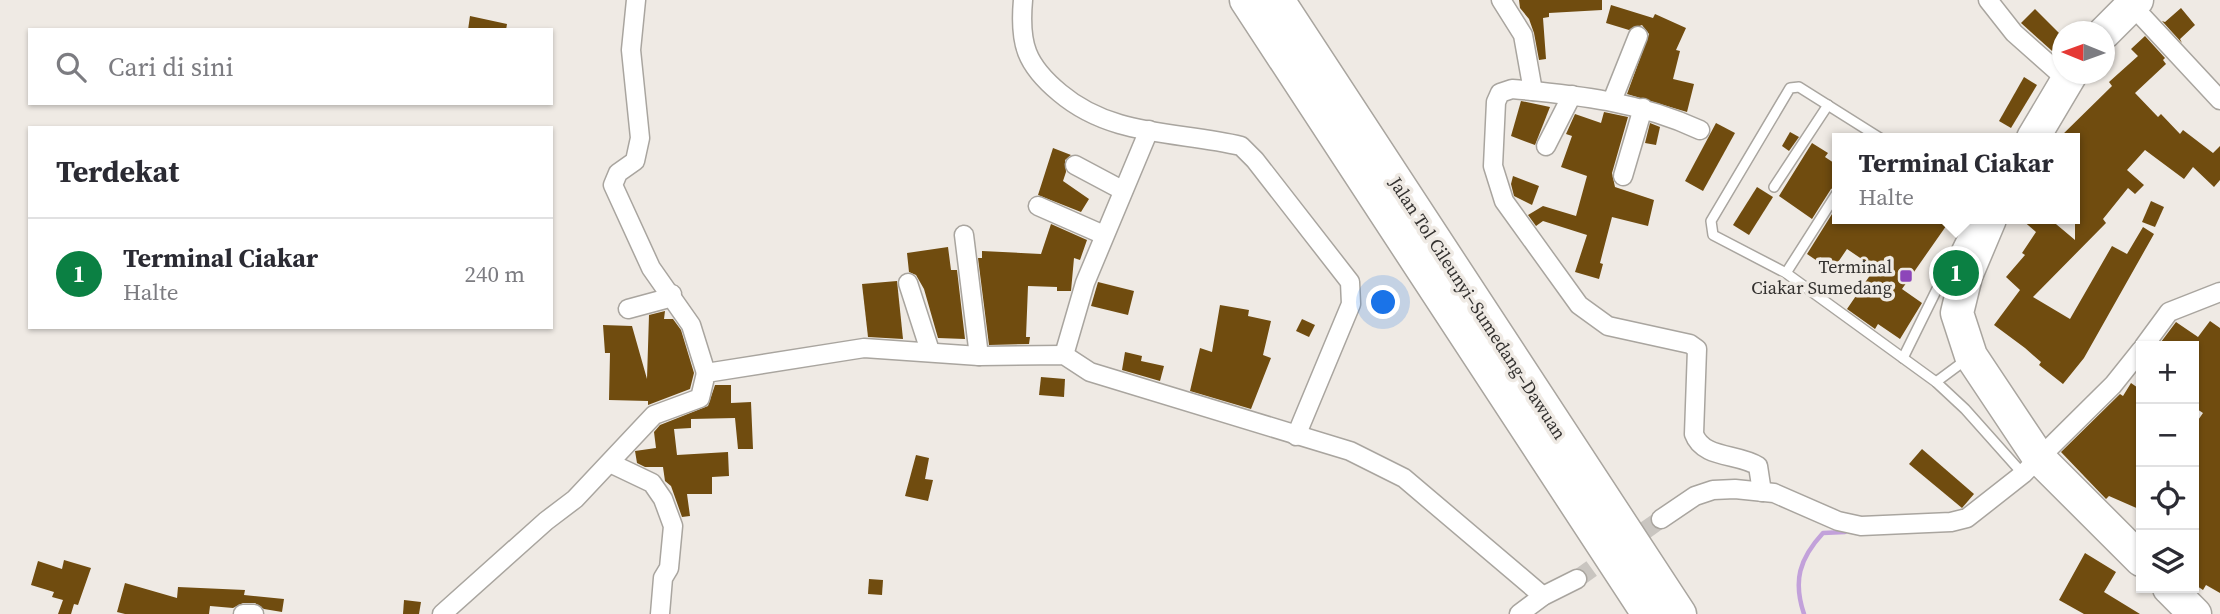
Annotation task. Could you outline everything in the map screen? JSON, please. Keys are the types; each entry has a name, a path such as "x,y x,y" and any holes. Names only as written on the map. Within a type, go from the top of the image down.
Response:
{"highway":[{"name":"Jalan Tol Cileunyi–Sumedang–Dawuan","path":"1246,0 1648,614"},
{"name":"Jalan Tol Cileunyi–Sumedang–Dawuan","path":"1278,0 1681,614"},
{"path":"2115,22 2132,2"},
{"path":"2036,133 2065,84"},
{"path":"1977,224 1956,313 1971,356 2031,466 2136,556"},
{"path":"2174,593 2194,614"}],"street":[{"path":"442,614 546,521 575,499 654,415 700,398 706,373 691,325 652,268 613,186 618,173 635,161 640,138 631,50 636,0"},
{"path":"1023,0 1026,54 1043,79 1081,111 1112,124 1241,146 1255,160 1350,282 1352,304 1296,436"},
{"path":"1502,0 1523,35 1533,91"},
{"path":"1988,0 2014,33 2052,63"},
{"path":"2132,2 2220,100"},
{"path":"1612,101 1638,36"},
{"path":"1700,130 1664,114 1612,101 1512,89 1500,93 1496,102 1493,166 1504,201 1579,305 1608,326 1690,344 1697,349 1696,441 1712,451 1750,461 1758,466 1762,492"},
{"path":"1546,146 1572,95"},
{"path":"1623,176 1643,108"},
{"path":"1064,355 1085,283 1149,130"},
{"path":"1075,165 1122,190"},
{"path":"1038,206 1104,234"},
{"path":"964,235 979,356"},
{"path":"908,283 929,351"},
{"path":"2148,341 2169,312 2220,292"},
{"path":"628,309 665,299 672,294"},
{"path":"706,373 864,348 979,356 1064,355 1090,372 1350,451 1404,478 1543,596"},
{"path":"1661,519 1695,496 1713,490 1774,493 1809,506 1838,521 1861,526 1951,522 1978,512 2031,466 2113,385 2136,357"},
{"path":"610,463 652,483 663,499 673,526 669,568 663,578 660,614"},
{"path":"1519,614 1543,596 1577,579"},
{"path":"243,614 254,614"}],"lane":[{"path":"1872,133 1799,87 1790,88 1711,221 1713,235 1786,273 1936,382 2031,466"},
{"path":"1774,187 1828,105"},
{"path":"1786,273 1832,201"},
{"path":"1903,358 1976,224"},
{"path":"1936,382 1971,356"}],"building":[{"path":"1519,0 1602,0 1602,10 1549,13 1549,17 1543,18 1546,59 1539,60 1534,33 1529,19 1520,8"},
{"path":"1611,5 1653,18 1655,14 1686,28 1676,50 1680,51 1673,79 1694,84 1687,112 1627,94 1649,34 1642,25 1629,30 1606,23"},
{"path":"2181,8 2195,25 2180,39 2182,43 2162,21 2165,22"},
{"path":"2035,9 2052,26 2052,51 2021,23"},
{"path":"470,16 507,24 506,28 468,28"},
{"path":"2145,36 2165,58 2163,60 2166,64 2135,93 2158,117 2161,114 2180,134 2183,130 2213,153 2220,146 2220,180 2214,187 2193,167 2184,179 2145,150 2127,170 2144,185 2135,194 2128,188 2103,219 2106,223 2033,297 2070,319 2112,246 2127,254 2143,227 2154,234 2084,358 2063,384 2039,365 2041,362 2025,348 1994,325 2020,290 2006,277 2025,255 2022,253 2036,232 2027,224 2056,224 2075,240 2075,224 2080,224 2080,133 2064,133 2112,86 2110,84 2115,84 2115,77 2138,56 2131,49"},
{"path":"2024,77 2037,85 2011,128 1999,121"},
{"path":"1521,101 1550,107 1535,145 1511,136"},
{"path":"1604,112 1628,117 1612,173 1615,187 1654,200 1648,226 1612,217 1600,263 1603,264 1599,279 1575,272 1587,235 1543,221 1536,226 1528,215 1543,206 1576,216 1587,176 1561,167 1572,136 1566,134 1575,114 1601,123"},
{"path":"1650,123 1660,127 1656,145 1645,143"},
{"path":"1716,123 1735,133 1703,191 1685,181"},
{"path":"1790,132 1799,137 1789,151 1782,146"},
{"path":"1812,143 1828,153 1825,157 1832,162 1832,188 1812,219 1779,196"},
{"path":"1053,148 1071,155 1065,160 1066,172 1063,181 1089,199 1081,212 1038,195"},
{"path":"1513,176 1539,186 1532,205 1514,196 1511,184"},
{"path":"1757,187 1773,197 1749,235 1733,225"},
{"path":"2151,201 2164,207 2155,227 2142,222"},
{"path":"1832,214 1832,224 1948,224 1902,289 1922,303 1900,339 1878,324 1875,329 1847,309 1875,268 1847,249 1832,271 1807,254"},
{"path":"1051,224 1087,240 1080,260 1074,258 1071,291 1057,291 1057,287 1028,286 1026,337 1030,337 1029,344 989,345 978,258 982,258 982,251 1041,254"},
{"path":"948,247 951,270 957,270 965,339 938,338 924,289 916,275 909,272 907,253"},
{"path":"897,281 903,339 868,337 862,284"},
{"path":"1098,282 1134,291 1128,315 1091,306"},
{"path":"1220,305 1249,310 1248,316 1271,321 1263,355 1271,358 1251,409 1190,391 1200,348 1212,352"},
{"path":"665,311 664,319 673,319 681,330 694,373 690,389 648,405 648,401 609,400 610,353 605,353 603,325 632,326 647,379 649,315"},
{"path":"1302,319 1315,325 1309,337 1296,331"},
{"path":"2210,321 2220,328 2220,593 2206,585 2203,590 2199,587 2199,419 2203,413 2199,410 2199,341 2162,341 2176,322 2198,337"},
{"path":"1125,352 1142,356 1141,361 1164,366 1160,381 1122,370"},
{"path":"1041,377 1065,379 1064,397 1039,395"},
{"path":"2131,383 2136,386 2136,508 2109,496 2106,499 2061,452 2120,394 2123,396"},
{"path":"715,385 731,385 731,403 751,402 753,449 738,449 735,418 691,419 691,428 674,429 677,455 728,452 729,476 712,477 712,494 687,494 690,516 682,517 671,486 665,481 663,467 645,467 637,463 635,451 656,448 654,432 660,425 708,406"},
{"path":"1922,449 1974,494 1962,508 1909,464"},
{"path":"916,455 929,458 925,479 933,480 928,501 905,496"},
{"path":"2085,553 2116,572 2104,592 2140,614 2084,614 2059,600"},
{"path":"64,560 91,568 78,605 74,604 71,614 58,614 63,600 52,597 54,592 31,585 38,561 62,569"},
{"path":"869,579 883,580 882,595 868,594"},
{"path":"125,583 177,598 178,587 245,590 244,595 284,599 282,612 264,609 255,603 243,603 233,608 210,606 209,614 125,614 117,612"},
{"path":"404,600 421,602 419,614 403,614"}],"waterway":[{"path":"1804,614 1799,581 1808,552 1823,533 1845,532"}],"tunnel":[{"path":"1577,579 1661,519"}],"place":[{"name":"Terminal Ciakar","path":"1956,273"},
{"name":"Terminal Ciakar Sumedang","path":"1906,276"}]}
